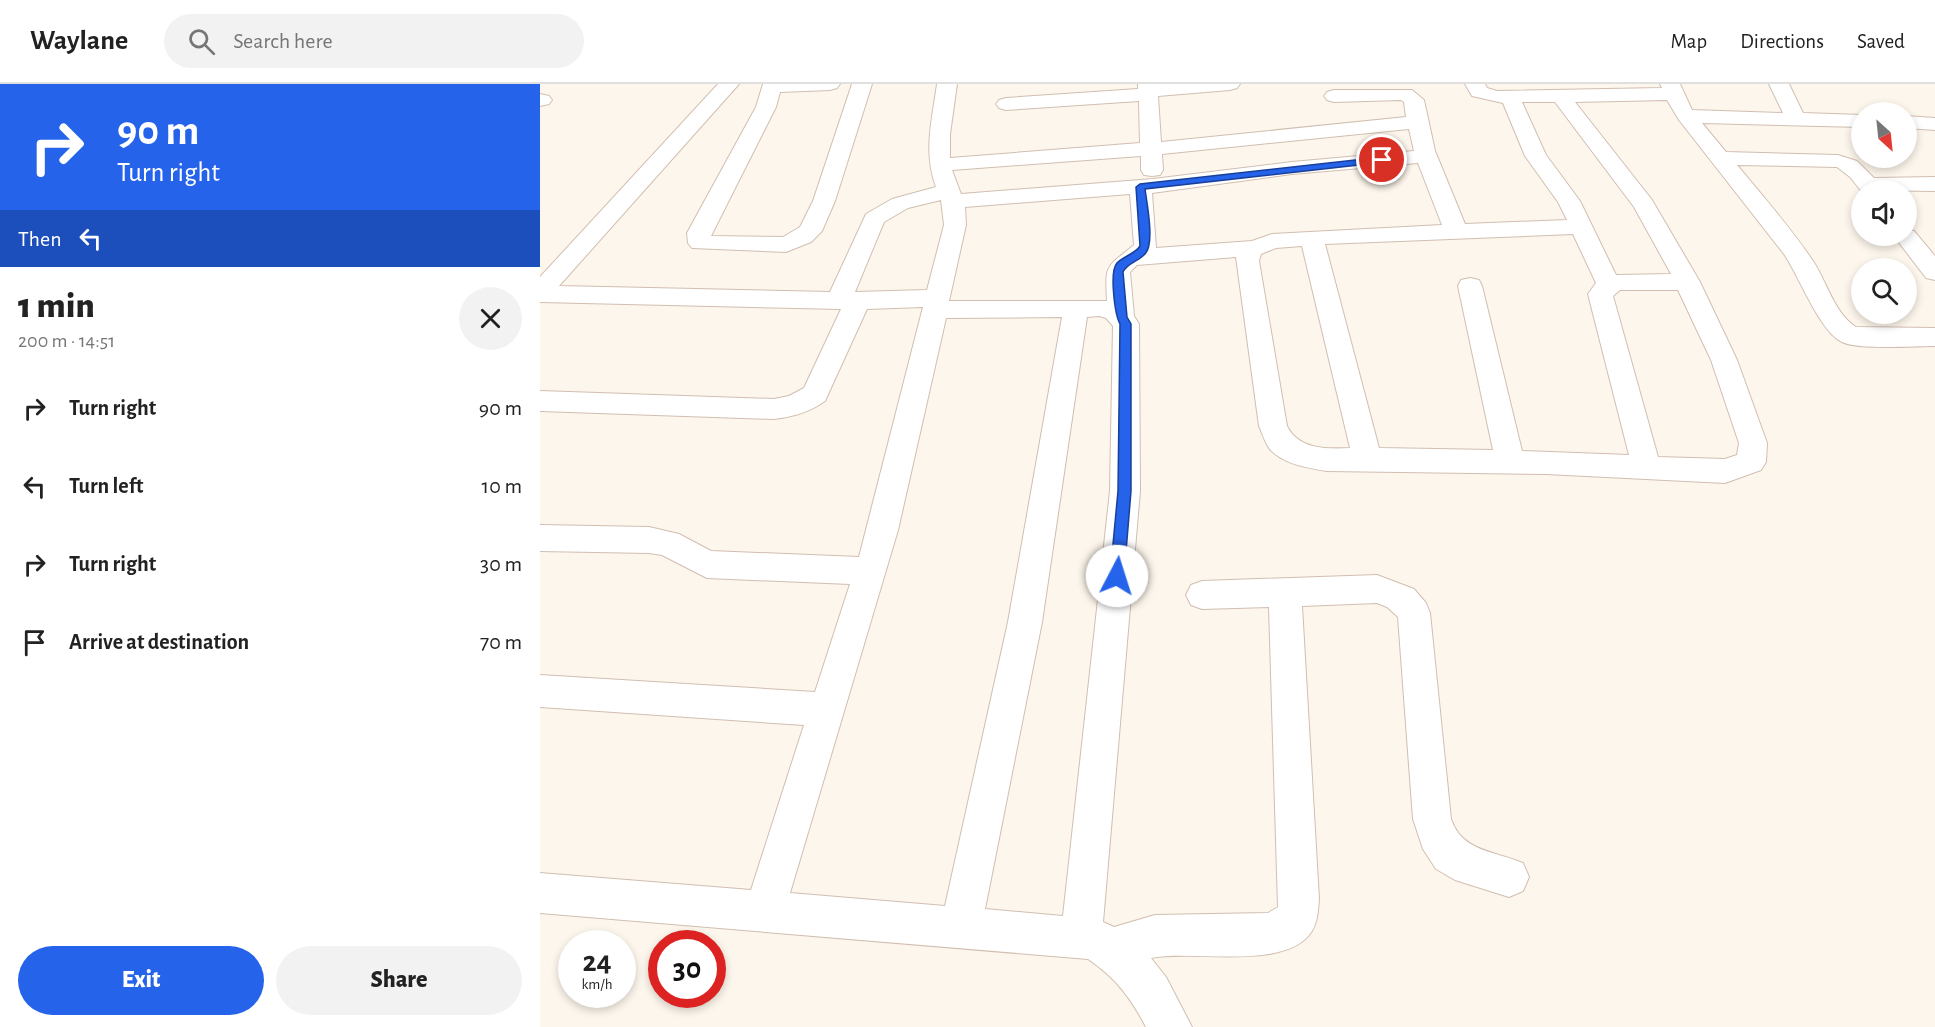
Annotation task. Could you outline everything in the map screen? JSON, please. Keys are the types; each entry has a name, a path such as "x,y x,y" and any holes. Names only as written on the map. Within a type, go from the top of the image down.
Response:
{"street":[{"path":"540,293 729,84"},
{"path":"831,84 772,86 766,107 699,233 700,243 786,245 810,231 824,201 862,84"},
{"path":"764,913 883,530 955,225 957,213 948,186 940,146 946,84"},
{"path":"1006,104 1230,84"},
{"path":"1474,84 1479,92 1486,96 1510,97 1672,89 1686,116 1797,255 1816,284 1832,321 1841,330 1851,336 1935,337"},
{"path":"1779,84 1796,119"},
{"path":"1121,317 1118,272 1120,266 1141,253 1146,246 1146,186 1151,149 1148,90"},
{"path":"1334,96 1405,94 1414,100 1416,122 1456,232"},
{"path":"1254,248 1248,254 1249,272 1273,426 1280,441 1292,450 1309,457 1327,460 1510,462 1725,471 1751,462 1753,443 1724,360 1688,282 1644,205 1561,96"},
{"path":"1510,97 1536,156 1569,201 1609,285"},
{"path":"1686,116 1851,121"},
{"path":"540,401 774,409 790,407 804,402 815,394 874,219 881,212 895,205 948,186 1151,149 1416,122"},
{"path":"1917,123 1935,124"},
{"path":"948,186 1146,186 1292,168 1427,156"},
{"path":"1719,158 1838,161 1851,166"},
{"path":"1854,168 1863,180"},
{"path":"1917,185 1935,184"},
{"path":"1131,258 1254,248 1272,241 1312,238 1582,227"},
{"path":"1312,238 1367,459"},
{"path":"1916,246 1931,262"},
{"path":"1647,468 1599,294 1609,285 1619,282 1688,282"},
{"path":"1470,286 1510,462"},
{"path":"540,293 848,300 1076,309 1114,311 1121,317 1126,324 1125,491 1096,944"},
{"path":"961,928 1025,621 1076,309"},
{"path":"540,538 649,540 668,543 707,564 871,571"},
{"path":"1202,595 1377,589 1394,593 1406,601 1414,614 1432,819 1438,840 1448,854 1463,864 1509,877"},
{"path":"540,893 961,928 1096,944 1155,936 1268,934 1285,929 1297,917 1299,899 1285,592"},
{"path":"540,691 828,710"},
{"path":"1096,944 1126,960 1151,992 1170,1027"}],"route":[{"path":"1117,576 1125,491 1126,324 1121,317 1118,272 1120,266 1141,253 1146,246 1140,187 1292,168 1382,160"}]}
